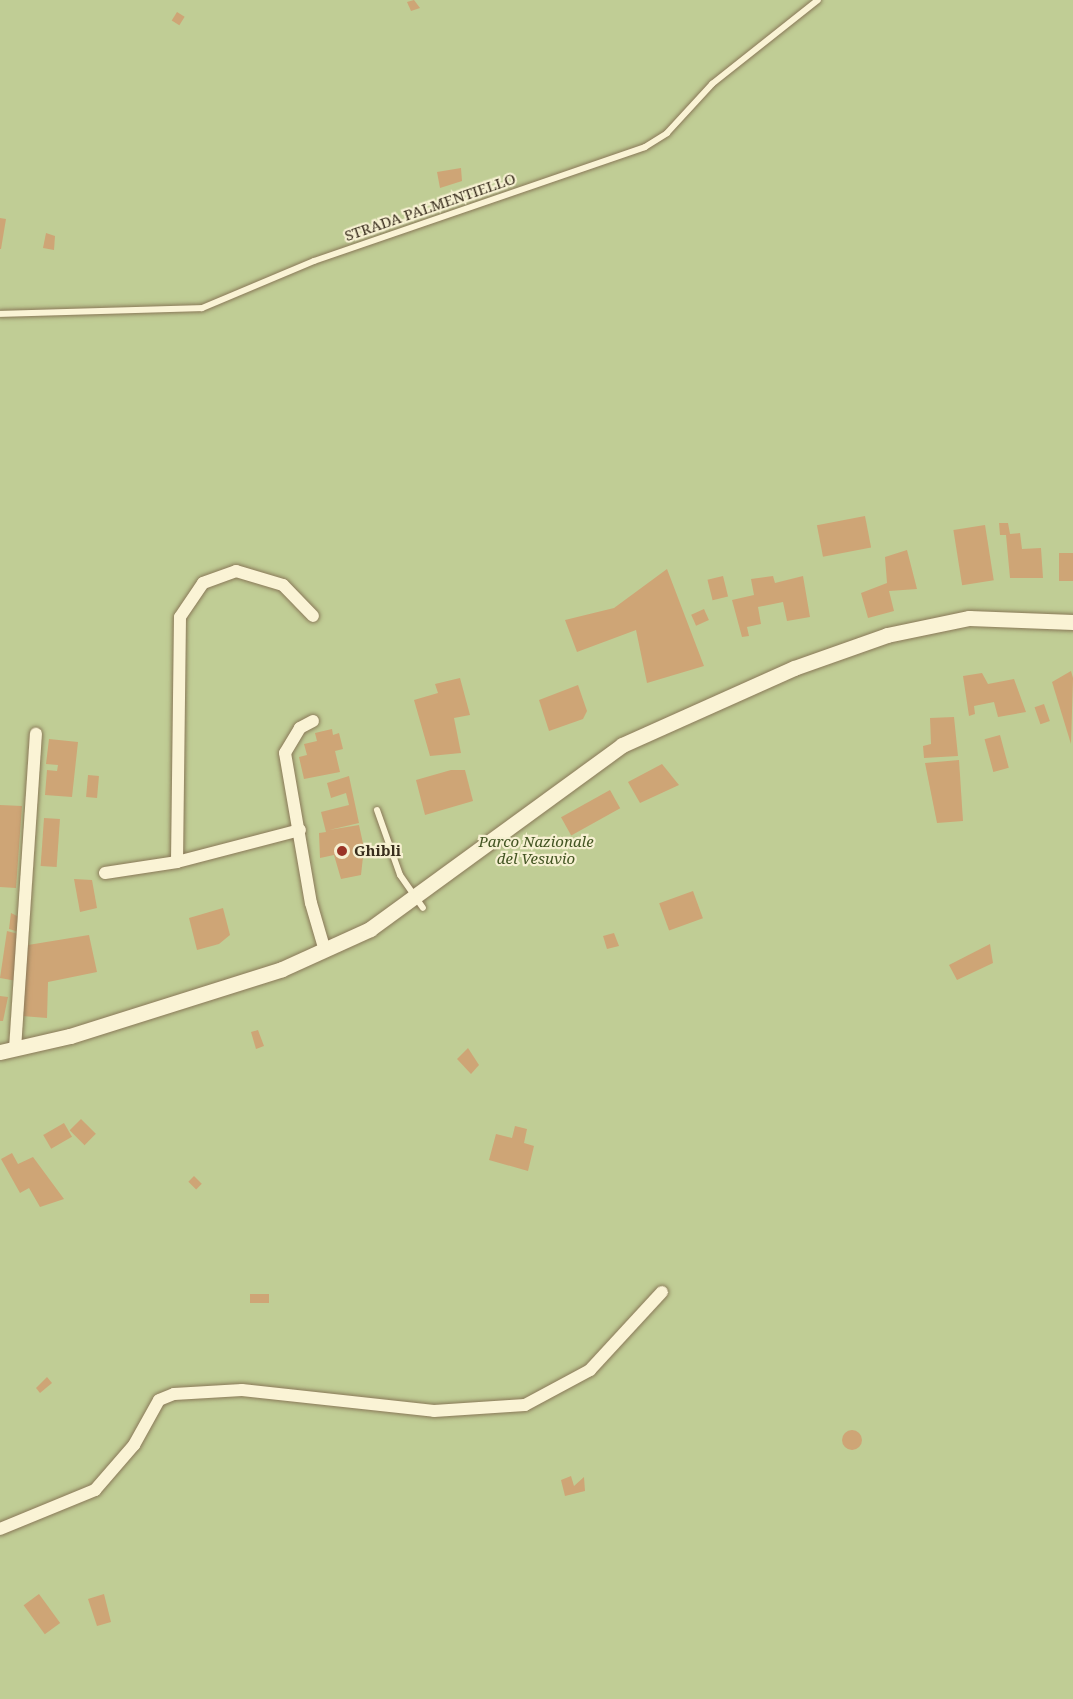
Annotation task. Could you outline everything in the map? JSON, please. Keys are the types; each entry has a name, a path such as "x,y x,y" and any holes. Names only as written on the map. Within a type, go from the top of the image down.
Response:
{"street":[{"path":"177,862 180,617 203,583 236,571 283,585 313,616"},
{"path":"36,734 8,1050 219,990 325,951 419,904 613,751 700,708 887,635 969,618 1073,622"},
{"path":"313,721 300,728 285,753 311,903 325,951"},
{"path":"105,873 177,862 300,830"},
{"path":"0,1529 95,1490 134,1445 159,1400 174,1394 242,1390 434,1411 525,1405 590,1370 662,1292"}],"lane":[{"name":"STRADA PALMENTIELLO","path":"0,314 202,308 314,261 645,147 667,133 712,84 818,0"},
{"path":"377,810 391,855 419,904"}],"green space":[{"name":"Parco Nazionale del Vesuvio","path":"0,0 1073,0 1073,1699 0,1699"}],"building":[{"path":"414,0 420,8 411,11 407,2"},
{"path":"177,12 185,17 179,25 172,20"},
{"path":"461,168 462,181 440,188 437,172"},
{"path":"0,218 6,219 1,249 0,249"},
{"path":"46,233 55,236 54,250 43,248"},
{"path":"865,516 871,547 823,557 817,525"},
{"path":"999,523 1008,523 1010,534 1020,533 1022,549 1041,548 1043,578 1010,578 1006,535 1000,535"},
{"path":"985,525 994,580 962,585 953,530"},
{"path":"907,550 917,589 889,591 894,611 868,618 861,593 887,583 885,557"},
{"path":"1059,553 1073,553 1073,581 1059,581"},
{"path":"667,569 704,666 647,683 636,630 577,652 565,620 614,608"},
{"path":"723,576 728,596 713,600 707,580"},
{"path":"773,576 775,583 803,576 810,617 787,621 783,602 758,607 761,624 747,627 749,636 742,637 732,600 754,595 751,579"},
{"path":"704,609 709,620 696,626 691,615"},
{"path":"1071,671 1073,678 1071,744 1052,682"},
{"path":"982,673 988,684 1014,679 1026,712 998,717 994,702 974,706 975,714 969,716 963,676"},
{"path":"460,678 470,715 454,718 461,753 430,756 414,700 438,693 435,684"},
{"path":"578,685 587,711 583,719 549,731 539,700"},
{"path":"1044,704 1050,721 1040,724 1035,707"},
{"path":"954,717 958,756 924,758 923,746 931,744 930,718"},
{"path":"332,729 333,735 339,733 343,749 335,751 340,772 304,779 299,757 307,755 304,744 317,741 315,733"},
{"path":"1000,735 1009,768 993,772 985,739"},
{"path":"49,739 78,742 72,797 45,795 47,770 57,771 58,765 46,764"},
{"path":"959,760 963,821 937,823 925,763"},
{"path":"662,764 679,785 640,803 628,782"},
{"path":"451,770 465,770 473,801 425,815 416,780"},
{"path":"88,775 99,776 97,798 86,797"},
{"name":"Ghibli","path":"349,776 359,823 329,830 359,825 364,848 361,875 341,879 334,855 320,858 319,833 326,832 321,812 349,805 346,793 331,798 327,783"},
{"path":"610,790 620,808 571,836 561,817"},
{"path":"0,805 22,806 16,888 0,887"},
{"path":"44,818 60,819 57,867 41,866"},
{"path":"74,879 92,880 97,908 80,912"},
{"path":"693,891 703,918 669,931 659,903"},
{"path":"223,908 230,935 219,944 197,950 189,918"},
{"path":"11,913 23,919 19,932 9,929"},
{"path":"7,931 22,935 17,981 0,978"},
{"path":"614,933 619,946 607,949 603,936"},
{"path":"89,935 97,972 48,982 47,1018 22,1016 28,945"},
{"path":"990,944 993,963 957,980 949,965"},
{"path":"0,996 8,997 3,1021 0,1021"},
{"path":"258,1030 264,1046 256,1049 251,1032"},
{"path":"468,1048 479,1065 471,1074 457,1059"},
{"path":"81,1119 96,1134 85,1145 70,1130"},
{"path":"64,1123 72,1137 51,1149 43,1135"},
{"path":"515,1126 527,1129 524,1143 534,1146 528,1171 489,1160 496,1134 512,1138"},
{"path":"12,1153 18,1164 33,1157 64,1199 40,1207 29,1188 20,1193 1,1159"},
{"path":"194,1176 202,1184 196,1189 188,1182"},
{"path":"250,1294 269,1294 269,1303 250,1303"},
{"path":"47,1377 52,1383 40,1393 36,1388"},
{"path":"852,1430 859,1433 862,1440 859,1447 852,1450 845,1447 842,1440 845,1433"},
{"path":"571,1476 574,1486 584,1477 585,1491 565,1496 561,1480"},
{"path":"39,1594 60,1623 45,1634 24,1605"},
{"path":"104,1594 111,1622 97,1626 88,1599"}],"place":[{"name":"Ghibli","path":"342,851"}]}
